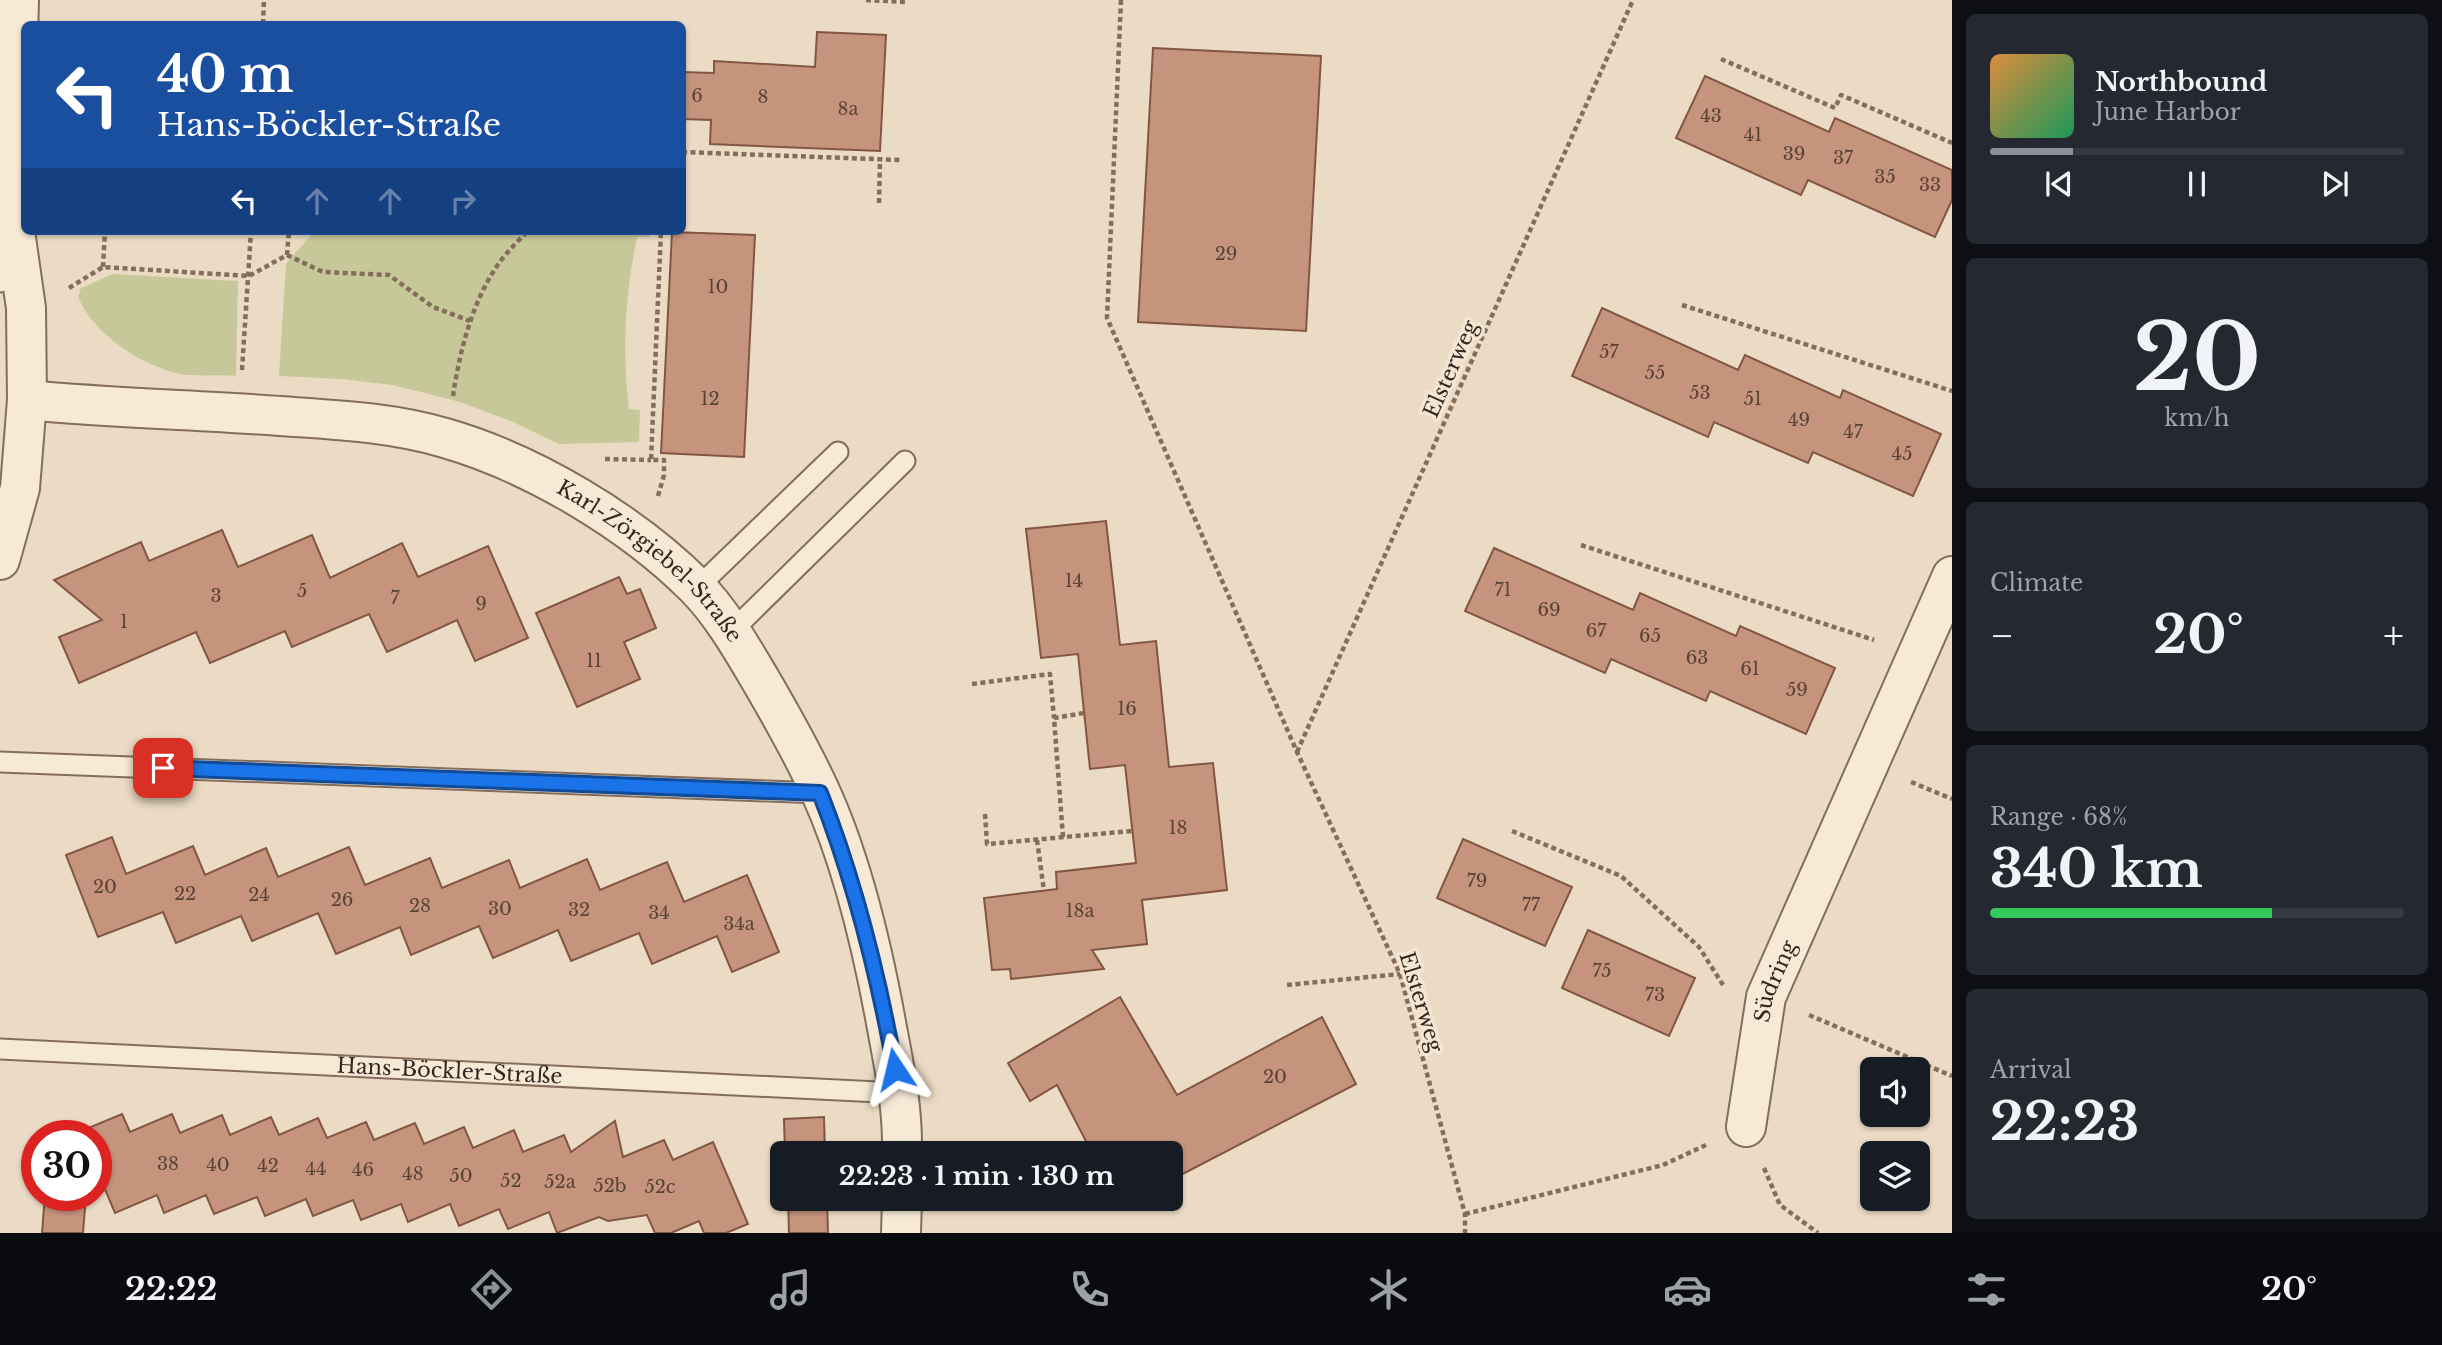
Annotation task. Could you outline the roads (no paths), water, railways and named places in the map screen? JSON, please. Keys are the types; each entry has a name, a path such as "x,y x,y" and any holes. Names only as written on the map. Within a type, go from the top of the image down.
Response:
{"street":[{"path":"0,559 20,488 27,400 26,308 13,217 19,0"},
{"name":"Karl-Zörgiebel-Straße","path":"27,400 376,422 446,438 517,466 587,501 646,542 697,587 731,632 781,715 820,793 841,847 861,912 882,997 899,1093 901,1141"},
{"name":"Südring","path":"1746,1126 1766,997 1952,576"},
{"path":"901,1233 902,1211"}],"lane":[{"path":"0,282 13,217"},
{"path":"697,587 838,452"},
{"path":"731,632 905,461"},
{"path":"0,762 820,793"},
{"name":"Hans-Böckler-Straße","path":"0,1049 899,1093"}]}
